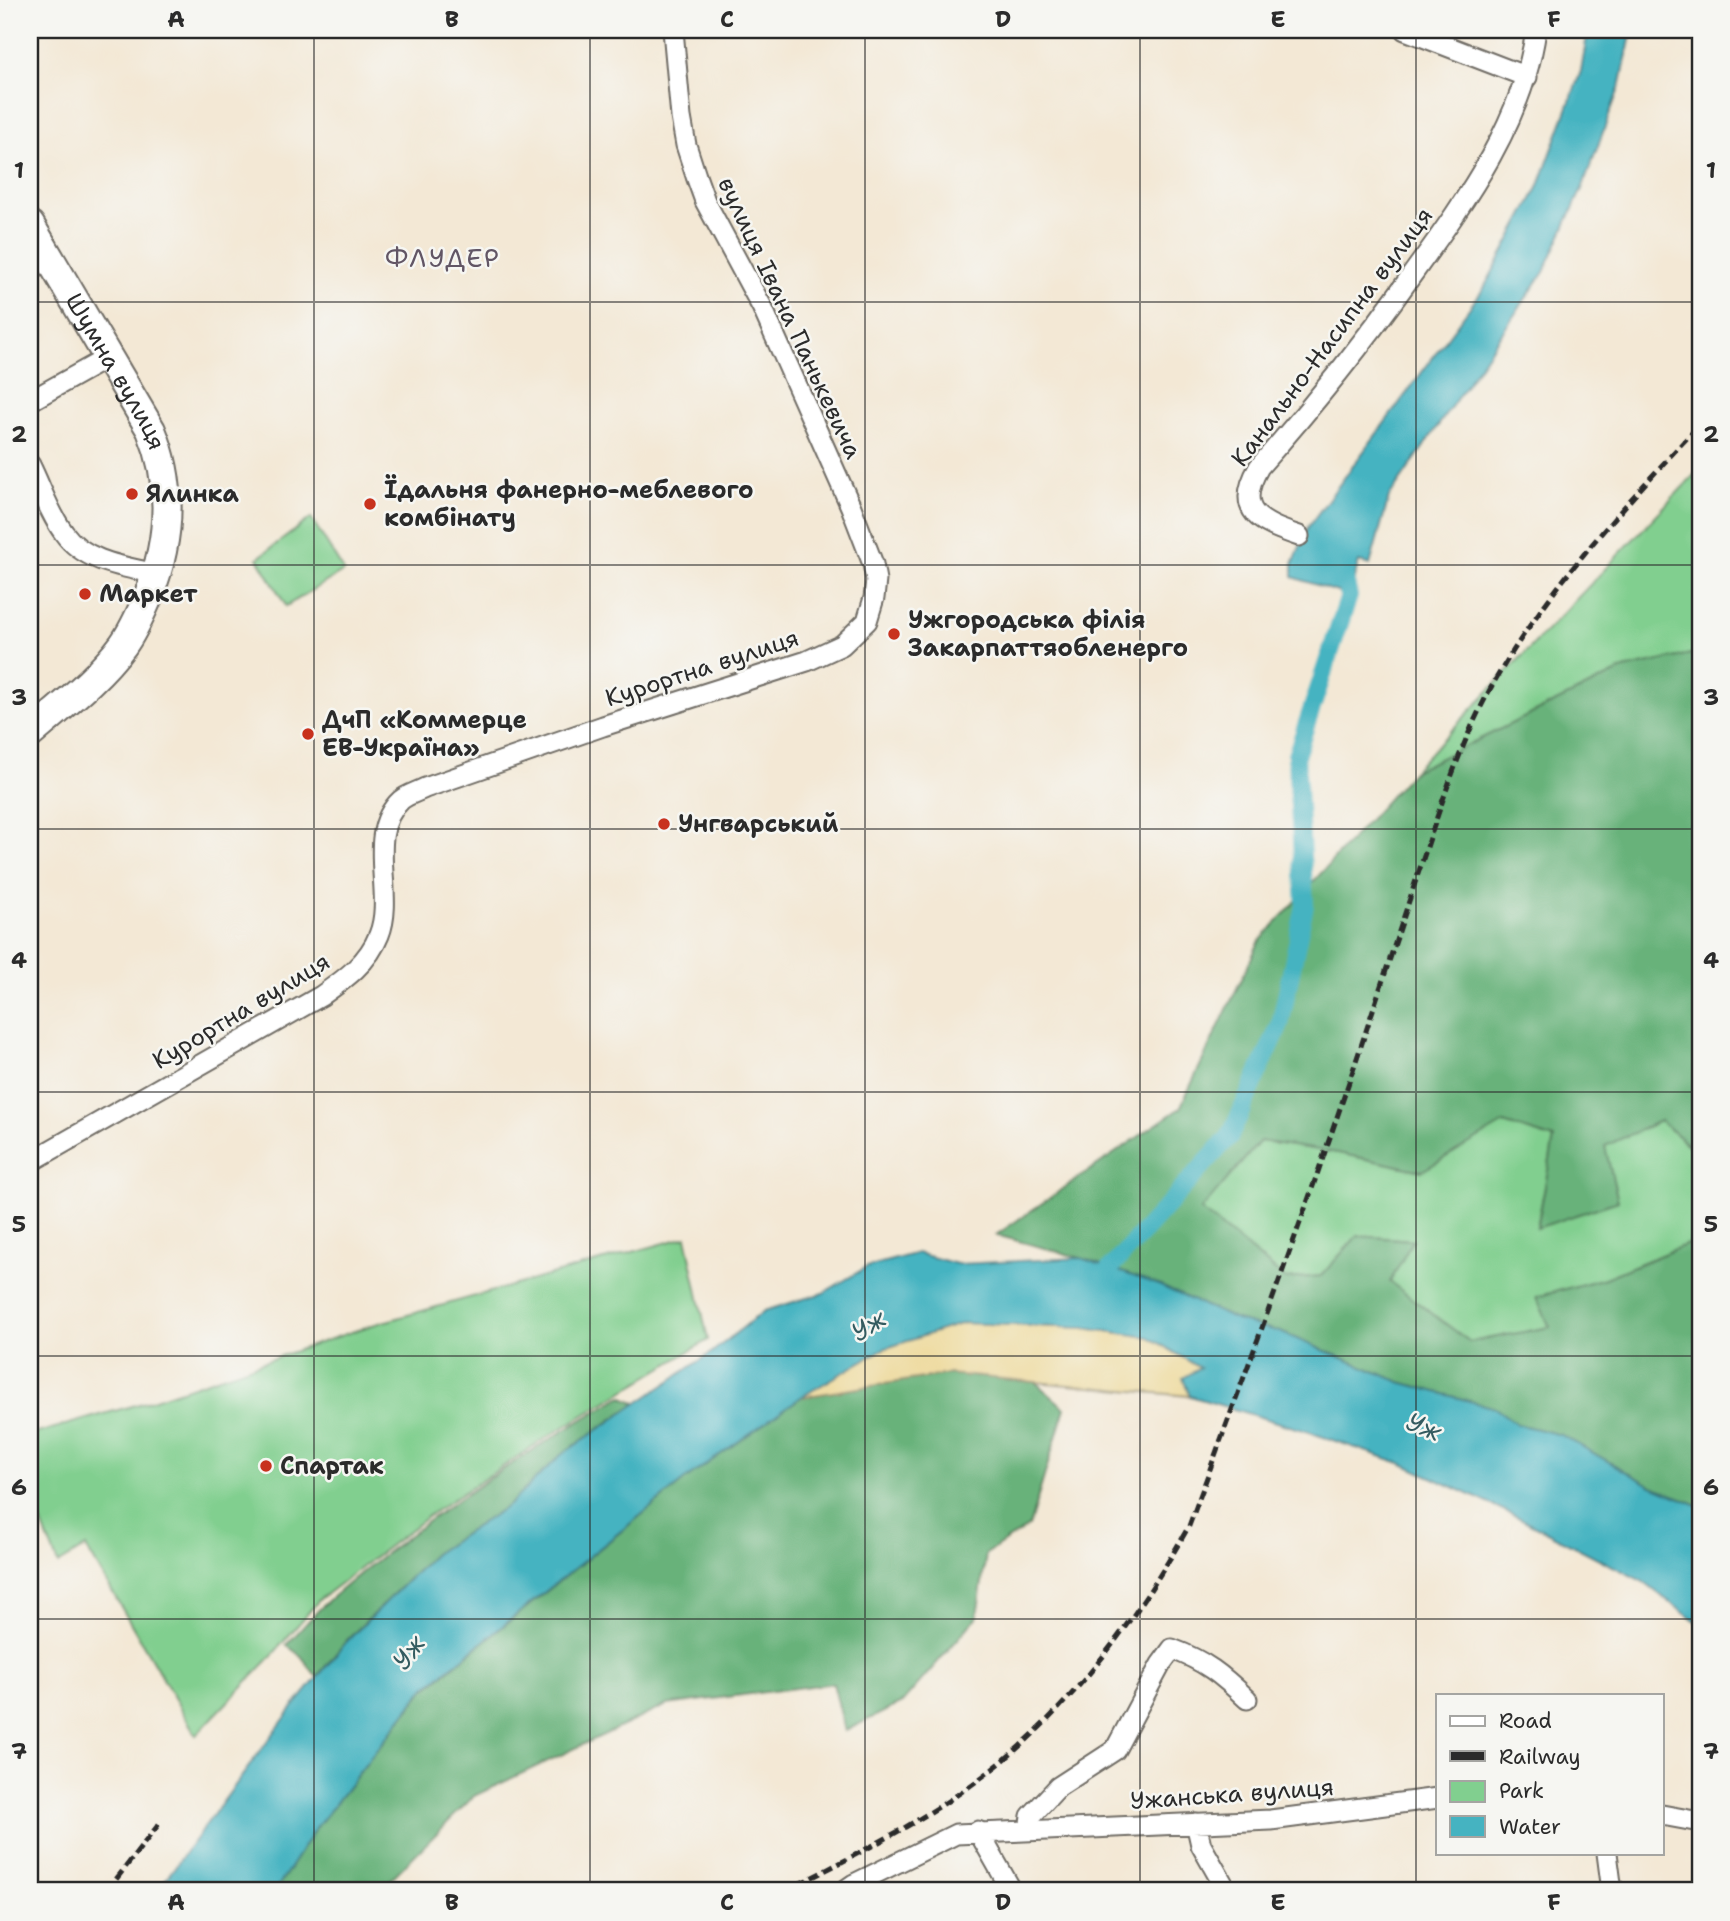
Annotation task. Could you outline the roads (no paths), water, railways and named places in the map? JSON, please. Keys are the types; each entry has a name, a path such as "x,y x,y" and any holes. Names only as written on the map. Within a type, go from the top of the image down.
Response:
{"main road":[{"name":"Шумна вулиця","path":"30,225 150,430 162,464 167,490 167,526 163,555 139,618 124,644 86,685 30,734"}],"street":[{"name":"вулиця Івана Панькевича","path":"673,30 681,117 696,176 705,201 762,307 851,507 873,564 876,580 867,621"},
{"path":"1405,30 1527,77"},
{"name":"Канально-Насипна вулиця","path":"1299,536 1271,527 1255,517 1249,500 1253,478 1259,467 1356,351 1444,232 1494,149 1527,77 1536,30"},
{"path":"30,401 107,358"},
{"path":"30,465 64,533 75,545 89,555 156,574"},
{"name":"Курортна вулиця","path":"30,1162 310,1002 351,975 367,957 379,934 384,916 383,840 389,818 401,800 425,788 590,731 807,661 842,645 867,621"},
{"path":"1029,1829 1031,1816 1058,1787 1115,1750 1161,1664 1172,1649 1194,1657 1219,1672 1247,1699"},
{"name":"Ужанська вулиця","path":"844,1891 956,1834 1271,1820 1436,1798"},
{"path":"1664,1815 1700,1822"},
{"path":"1196,1823 1201,1845 1227,1891"},
{"path":"978,1831 1012,1891"},
{"path":"1607,1854 1612,1891"}],"water":[{"path":"1588,30 1632,30 1621,83 1582,189 1544,272 1389,497 1370,565 1359,562 1349,596 1293,577 1293,564 1308,527 1484,288 1538,188 1581,71"},
{"name":"Уж","path":"917,1253 957,1264 1081,1258 1156,1284 1236,1320 1280,1332 1400,1382 1495,1408 1517,1424 1561,1435 1652,1486 1700,1506 1700,1625 1642,1581 1514,1515 1403,1464 1190,1396 1183,1378 1200,1368 1149,1337 1084,1328 963,1323 883,1349 801,1397 686,1479 424,1689 313,1832 275,1891 157,1891 290,1711 347,1641 434,1554 509,1505 561,1455 711,1353 764,1311 823,1293 867,1267"}],"waterway":[{"path":"1096,1284 1230,1136 1280,1025 1305,905 1296,756 1349,596 1344,575"}],"railway":[{"path":"785,1891 907,1826 994,1768 1045,1722 1092,1670 1153,1586 1189,1526 1299,1225 1453,771 1482,705 1515,648 1563,580 1616,516 1700,424"},
{"path":"107,1891 159,1824"}],"place":[{"name":"Ялинка","path":"132,494"},
{"name":"Їдальня фанерно-меблевого комбінату","path":"370,504"},
{"name":"Маркет","path":"85,594"},
{"name":"Ужгородська філія Закарпаттяобленерго","path":"894,634"},
{"name":"ДчП «Коммерце ЕВ-Україна»","path":"308,734"},
{"name":"Унгварський","path":"664,824"},
{"name":"Спартак","path":"266,1466"}],"district":[{"name":"ФЛУДЕР","path":"443,257"}]}
